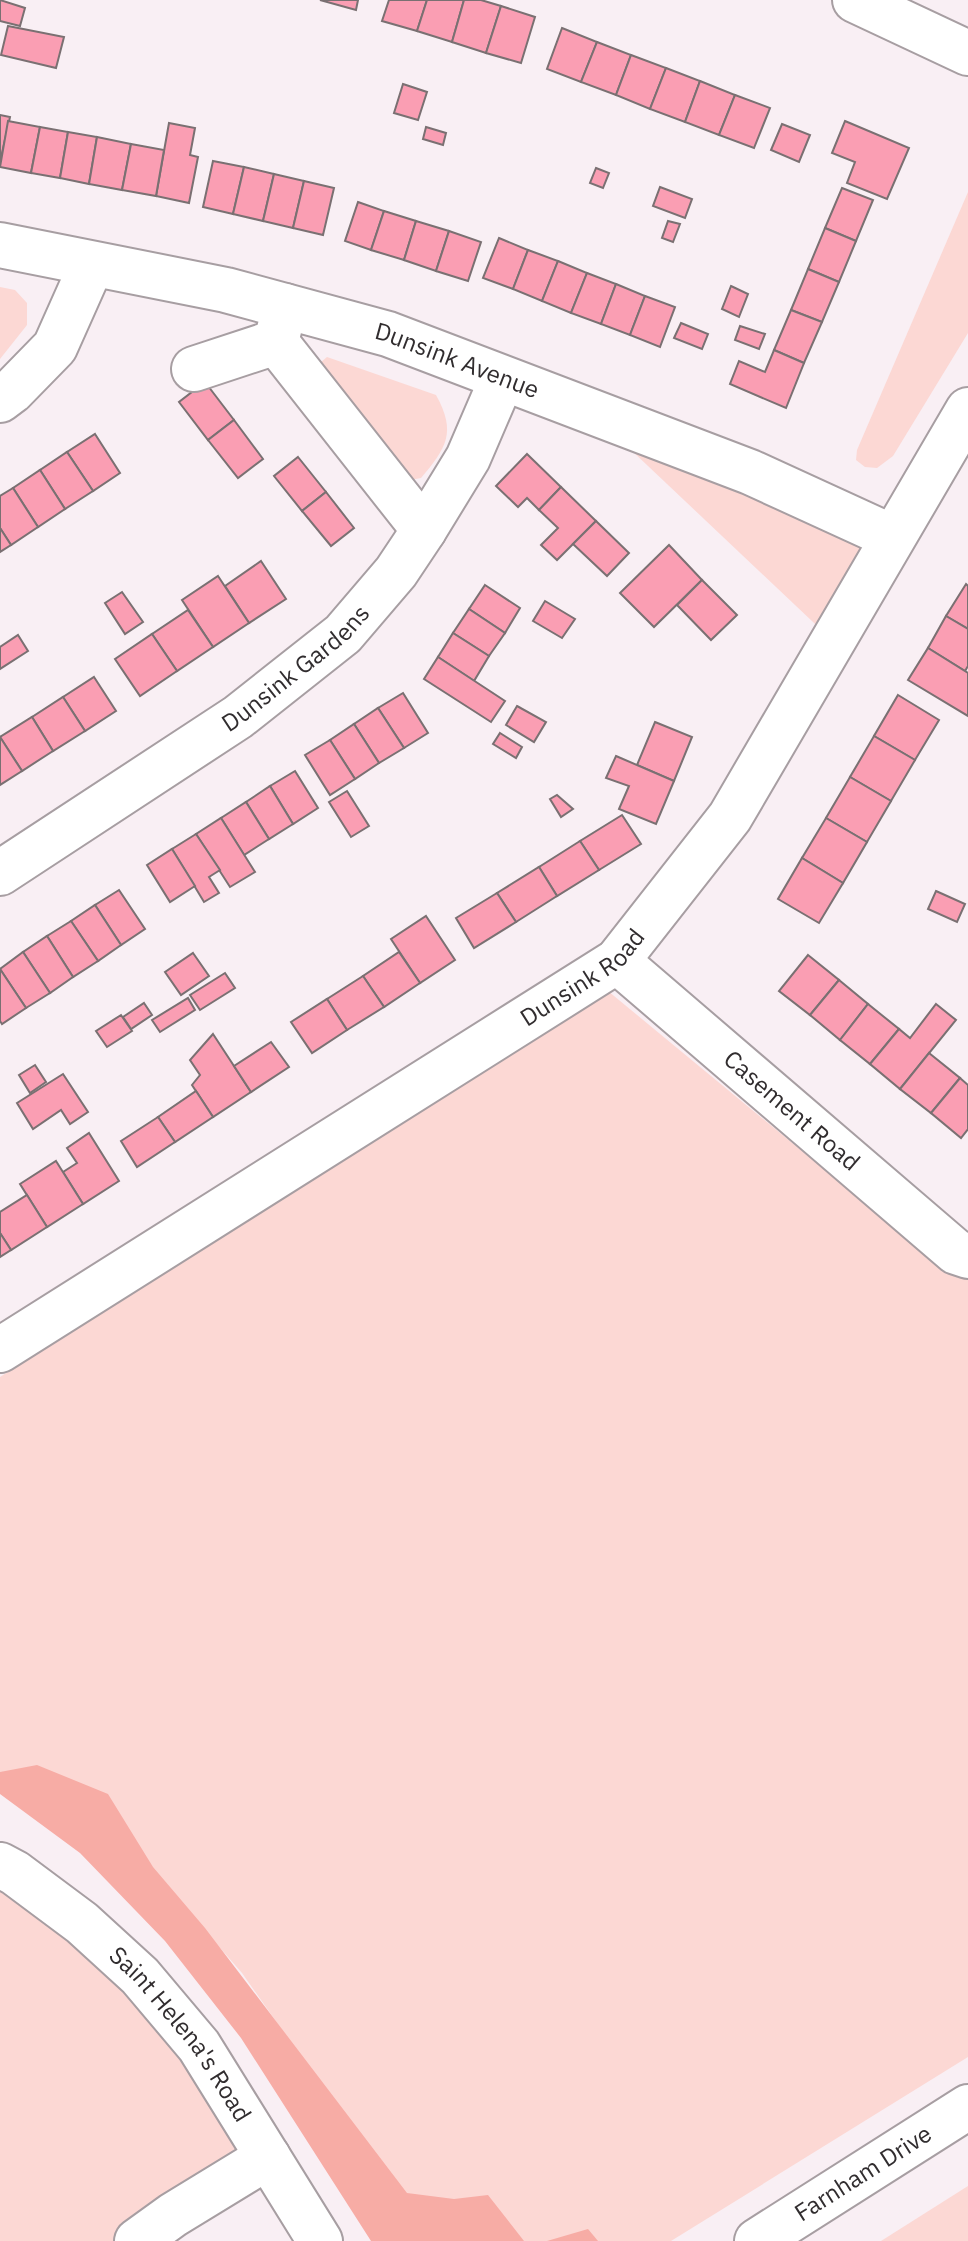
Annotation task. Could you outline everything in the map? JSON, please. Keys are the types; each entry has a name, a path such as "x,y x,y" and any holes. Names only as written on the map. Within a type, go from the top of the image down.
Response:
{"street":[{"path":"855,0 968,53"},
{"name":"Dunsink Avenue","path":"0,245 226,290 280,324 388,334 750,472 892,537"},
{"path":"0,400 55,347 92,264"},
{"path":"194,369 280,324 424,530"},
{"name":"Dunsink Gardens","path":"0,873 238,717 343,634 396,572 424,530 468,458 502,379"},
{"name":"Dunsink Road","path":"0,1350 617,961 730,817 968,410"},
{"name":"Casement Road","path":"617,961 956,1252 968,1256"},
{"name":"Saint Helena's Road","path":"0,1865 82,1923 140,1976 199,2046 320,2241"},
{"name":"Farnham Drive","path":"757,2241 968,2107"},
{"path":"137,2241 173,2215 268,2157"}],"shaded area":[{"path":"968,192 968,333 893,456 877,468 865,467 856,460 857,450"},
{"path":"0,287 15,290 27,303 27,325 0,359"},
{"path":"327,357 436,395 446,420 446,440 421,478 410,480 320,363"},
{"path":"593,414 892,537 832,640"},
{"path":"608,991 945,1269 968,1276 968,2057 671,2241 418,2241 306,2064 242,1973 193,1917 0,1776 0,1377"},
{"path":"37,1765 108,1794 153,1867 205,1928 407,2193 454,2199 488,2195 524,2241 371,2241 241,2038 165,1941 80,1853 0,1794 0,1772"},
{"path":"0,1866 82,1924 264,2155 134,2241 0,2241"},
{"path":"968,2186 968,2241 881,2241"},
{"path":"588,2229 598,2241 547,2241"}],"building":[{"path":"0,0 25,8 20,26 0,21"},
{"path":"320,0 358,0 356,10"},
{"path":"389,0 427,0 417,31 382,21"},
{"path":"427,0 464,0 452,42 417,31"},
{"path":"464,0 481,0 501,6 486,53 452,42"},
{"path":"501,6 535,17 521,63 486,53"},
{"path":"8,26 64,37 56,68 1,55"},
{"path":"562,28 597,42 581,82 547,69"},
{"path":"597,42 631,55 616,95 581,82"},
{"path":"631,55 666,68 650,109 616,95"},
{"path":"666,68 700,81 685,122 650,109"},
{"path":"700,81 735,95 719,135 685,122"},
{"path":"403,84 427,92 418,120 394,113"},
{"path":"735,95 770,108 754,148 719,135"},
{"path":"0,115 10,117 0,162"},
{"path":"8,121 40,127 31,173 0,167"},
{"path":"845,121 909,148 887,199 847,183 855,162 832,153"},
{"path":"169,123 195,128 190,155 198,157 189,203 156,196"},
{"path":"782,124 810,135 799,162 771,150"},
{"path":"40,127 68,132 60,178 31,173"},
{"path":"426,127 446,133 443,145 423,139"},
{"path":"68,132 97,137 89,184 60,178"},
{"path":"97,137 131,144 122,190 89,184"},
{"path":"131,144 164,150 156,196 122,190"},
{"path":"213,161 244,167 233,214 203,207"},
{"path":"244,167 274,174 263,221 233,214"},
{"path":"596,168 609,173 603,188 590,183"},
{"path":"274,174 304,181 293,228 263,221"},
{"path":"304,181 334,188 323,235 293,228"},
{"path":"660,187 692,199 685,218 653,206"},
{"path":"842,188 873,200 856,241 825,228"},
{"path":"358,202 384,211 371,250 345,241"},
{"path":"384,211 416,221 404,260 371,250"},
{"path":"416,221 449,231 436,271 404,260"},
{"path":"668,221 680,224 673,242 662,238"},
{"path":"825,228 856,241 839,282 808,269"},
{"path":"449,231 481,242 468,281 436,271"},
{"path":"499,238 528,250 513,289 483,278"},
{"path":"528,250 558,261 542,301 513,289"},
{"path":"558,261 587,273 571,313 542,301"},
{"path":"808,269 839,282 822,322 791,310"},
{"path":"587,273 616,284 601,324 571,313"},
{"path":"616,284 645,296 630,335 601,324"},
{"path":"731,286 748,294 739,317 722,309"},
{"path":"645,296 675,307 660,347 630,335"},
{"path":"791,310 822,322 804,363 774,350"},
{"path":"681,323 708,334 702,349 674,338"},
{"path":"740,326 765,334 759,349 735,340"},
{"path":"774,350 804,363 786,408 730,384 739,361 765,372"},
{"path":"205,382 234,420 208,440 179,402"},
{"path":"234,420 263,459 238,478 208,440"},
{"path":"95,434 120,473 93,491 67,452"},
{"path":"67,452 93,491 65,509 40,470"},
{"path":"527,454 561,487 539,510 527,498 518,507 496,486"},
{"path":"298,457 326,492 302,511 274,476"},
{"path":"40,470 65,509 38,527 13,488"},
{"path":"561,487 596,521 557,560 541,545 558,528 539,510"},
{"path":"13,488 38,527 11,545 0,528 0,496"},
{"path":"326,492 354,528 331,546 302,511"},
{"path":"596,521 629,553 607,576 573,544"},
{"path":"0,528 11,545 0,552"},
{"path":"669,545 702,580 654,627 620,593"},
{"path":"261,561 286,599 249,623 225,586"},
{"path":"218,576 249,623 213,647 182,600"},
{"path":"702,580 737,615 711,640 677,605"},
{"path":"966,584 968,586 968,629 946,616"},
{"path":"485,585 520,608 505,633 469,609"},
{"path":"122,592 143,622 125,634 105,603"},
{"path":"545,601 575,619 562,638 533,621"},
{"path":"469,609 505,633 489,656 453,633"},
{"path":"188,610 213,647 177,671 152,634"},
{"path":"946,616 968,629 968,666 965,671 928,648"},
{"path":"453,633 489,656 474,681 438,657"},
{"path":"152,634 177,671 140,696 115,659"},
{"path":"18,635 28,651 0,669 0,647"},
{"path":"928,648 968,673 968,716 908,680"},
{"path":"438,657 505,701 491,722 424,679"},
{"path":"94,677 116,711 85,731 63,697"},
{"path":"403,693 428,733 404,748 378,708"},
{"path":"898,695 939,720 915,760 874,736"},
{"path":"63,697 85,731 53,751 32,717"},
{"path":"517,706 546,722 534,742 506,725"},
{"path":"378,708 404,748 379,763 354,724"},
{"path":"32,717 53,751 22,771 0,737"},
{"path":"655,722 692,737 674,781 637,765"},
{"path":"354,724 379,763 355,779 330,740"},
{"path":"500,733 522,747 516,758 493,744"},
{"path":"874,736 915,760 891,801 850,777"},
{"path":"0,737 22,771 0,785"},
{"path":"330,740 355,779 330,795 305,755"},
{"path":"616,756 674,781 656,824 619,809 629,786 606,778"},
{"path":"295,771 318,808 293,824 270,786"},
{"path":"850,777 891,801 867,842 826,818"},
{"path":"270,786 293,824 269,839 246,802"},
{"path":"347,791 369,826 351,837 329,802"},
{"path":"557,795 573,809 561,817 550,799"},
{"path":"246,802 269,839 244,855 221,818"},
{"path":"622,815 641,844 599,870 580,841"},
{"path":"221,818 255,872 230,887 196,834"},
{"path":"826,818 867,842 843,883 802,858"},
{"path":"196,834 220,870 209,877 219,893 204,902 172,849"},
{"path":"580,841 599,870 557,896 539,867"},
{"path":"172,849 195,886 170,902 147,865"},
{"path":"802,858 843,883 819,923 778,899"},
{"path":"539,867 557,896 516,922 497,893"},
{"path":"119,890 145,929 121,945 95,905"},
{"path":"936,891 965,904 957,922 928,909"},
{"path":"497,893 516,922 474,948 456,918"},
{"path":"95,905 121,945 98,961 71,921"},
{"path":"426,916 455,960 420,983 391,939"},
{"path":"71,921 98,961 73,977 47,936"},
{"path":"47,936 73,977 50,993 23,952"},
{"path":"23,952 50,993 26,1008 0,969"},
{"path":"399,952 420,983 384,1007 363,976"},
{"path":"193,953 209,976 181,995 165,972"},
{"path":"808,955 839,980 810,1015 779,991"},
{"path":"0,969 26,1008 2,1024 0,1021"},
{"path":"225,973 235,988 200,1010 190,995"},
{"path":"363,976 384,1007 347,1030 327,999"},
{"path":"839,980 868,1004 840,1040 810,1015"},
{"path":"188,998 195,1010 160,1032 152,1020"},
{"path":"327,999 347,1030 312,1053 291,1022"},
{"path":"144,1003 152,1015 131,1029 123,1017"},
{"path":"868,1004 899,1029 870,1064 840,1040"},
{"path":"936,1004 956,1020 900,1089 870,1064 899,1029 910,1038"},
{"path":"121,1015 132,1031 107,1047 96,1031"},
{"path":"213,1034 251,1092 213,1117 192,1085 200,1075 190,1060"},
{"path":"271,1042 289,1067 251,1092 234,1066"},
{"path":"929,1053 960,1078 931,1113 900,1089"},
{"path":"35,1065 46,1082 30,1093 19,1075"},
{"path":"63,1074 88,1112 70,1124 61,1110 33,1129 17,1103"},
{"path":"960,1078 968,1085 968,1129 961,1138 931,1113"},
{"path":"196,1091 213,1117 175,1142 158,1117"},
{"path":"158,1117 175,1142 137,1167 121,1141"},
{"path":"89,1133 119,1181 83,1204 63,1172 77,1163 67,1148"},
{"path":"56,1161 83,1204 47,1227 20,1184"},
{"path":"27,1195 47,1227 11,1250 0,1233 0,1212"},
{"path":"0,1233 11,1250 0,1257"}]}
